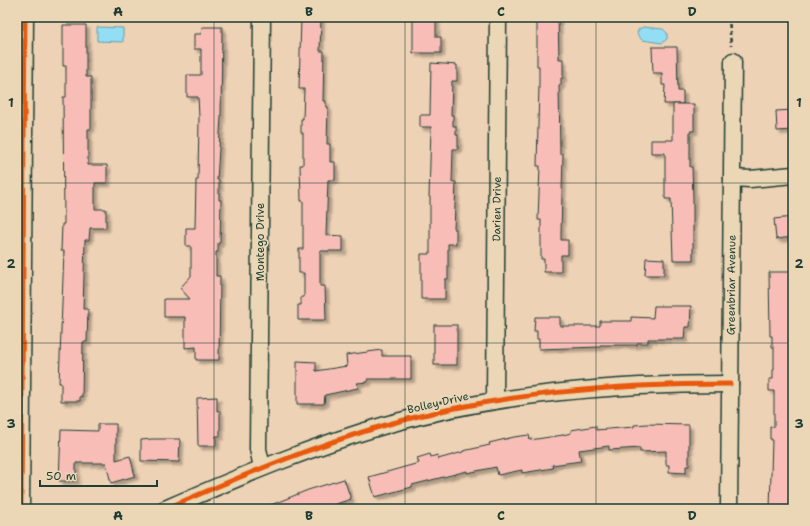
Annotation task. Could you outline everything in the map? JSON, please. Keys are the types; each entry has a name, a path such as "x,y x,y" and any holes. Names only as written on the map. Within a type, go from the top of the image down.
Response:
{"street":[{"name":"Montego Drive","path":"262,17 258,441 262,467"},
{"name":"Darien Drive","path":"495,400 498,17"},
{"path":"21,509 20,368 22,20"},
{"name":"Greenbriar Avenue","path":"729,509 733,61"},
{"path":"732,178 750,179 793,175"},
{"name":"Bolley Drive","path":"165,509 262,467 389,424 495,400 566,391 628,386 730,384"}],"path":[{"path":"729,17 733,61"}],"water":[{"path":"97,27 123,28 123,42 97,41"},
{"path":"643,27 663,29 667,33 667,39 662,43 642,40 637,34 638,30"}],"building":[{"path":"301,17 321,17 320,51 324,51 323,101 326,101 326,107 328,107 327,144 330,144 330,162 335,162 335,180 328,180 326,235 343,236 343,251 320,251 320,286 325,286 326,320 298,320 298,305 301,305 301,297 304,297 304,273 299,273 299,249 303,249 303,201 301,201 300,165 303,165 303,133 301,133 301,119 303,119 304,89 299,89"},
{"path":"413,17 436,17 436,37 441,37 441,53 413,53"},
{"path":"537,17 558,17 559,59 563,59 563,78 561,78 561,85 559,85 560,154 563,154 561,240 568,240 568,255 561,255 561,272 544,272 544,259 541,259 541,220 538,220 540,166 537,166 539,66 537,66"},
{"path":"63,25 86,25 86,77 91,77 91,129 88,129 88,165 107,165 107,183 95,183 95,209 106,209 106,228 90,228 89,240 85,240 83,309 88,309 87,342 83,342 82,397 80,396 80,401 61,401 61,383 59,383 64,251 61,251 62,224 64,224 63,97 66,97 66,66 63,66"},
{"path":"202,27 222,27 221,117 217,180 219,180 219,200 221,200 220,243 218,243 218,252 216,252 216,276 220,276 219,360 196,360 196,347 185,348 185,317 164,317 164,299 190,299 180,288 191,276 191,246 186,246 186,228 195,228 196,180 198,180 199,117 198,97 187,97 187,75 201,75 201,49 194,49 194,34 201,34"},
{"path":"652,47 677,47 678,91 683,91 683,104 664,104 665,85 662,85 662,73 653,73"},
{"path":"431,63 457,65 457,81 452,81 451,115 453,115 453,126 456,126 456,135 458,135 458,149 453,149 452,182 456,182 454,229 456,229 456,244 448,244 448,279 445,279 445,299 421,299 421,254 430,254 429,197 431,127 420,127 420,115 430,115"},
{"path":"673,104 694,104 694,131 690,131 690,167 692,167 693,198 693,260 673,260 671,199 665,199 665,153 651,153 651,140 673,140"},
{"path":"793,110 793,130 777,131 776,111"},
{"path":"793,217 793,237 776,239 774,219"},
{"path":"646,258 664,259 664,275 645,275"},
{"path":"769,272 793,272 793,509 770,509 772,439 770,439 770,427 774,427 774,391 769,391 769,379 773,379 774,347 772,347 772,336 770,336"},
{"path":"654,306 691,306 690,327 685,327 684,339 648,339 648,343 637,343 637,345 600,345 600,347 539,349 537,331 534,331 535,317 560,317 560,326 600,326 600,321 631,321 631,317 653,318"},
{"path":"434,325 457,325 457,365 434,365"},
{"path":"382,350 382,356 411,356 411,379 368,379 368,382 357,383 358,388 325,395 324,404 297,404 297,361 316,362 316,371 347,366 346,355"},
{"path":"217,397 217,411 220,411 220,436 216,436 216,446 198,446 197,398"},
{"path":"98,424 116,424 116,460 130,456 135,476 111,483 106,463 76,463 76,481 59,481 61,430 98,431"},
{"path":"634,425 689,425 689,466 686,466 686,473 669,472 669,465 666,465 666,451 640,452 640,448 609,450 609,446 579,450 581,461 552,465 553,468 522,473 522,470 498,475 496,467 467,473 467,471 412,485 412,487 375,497 369,477 419,463 417,458 430,454 431,457 437,455 438,459 514,437 529,435 530,440 563,435 571,433 571,430 596,426 596,430 634,427"},
{"path":"180,439 179,462 141,461 141,440"},
{"path":"344,479 351,499 321,509 261,509 308,490"}],"cycle path":[{"path":"21,509 25,17"},
{"path":"165,509 304,452 389,424 431,413 558,392 601,388 687,384 730,384"}]}
